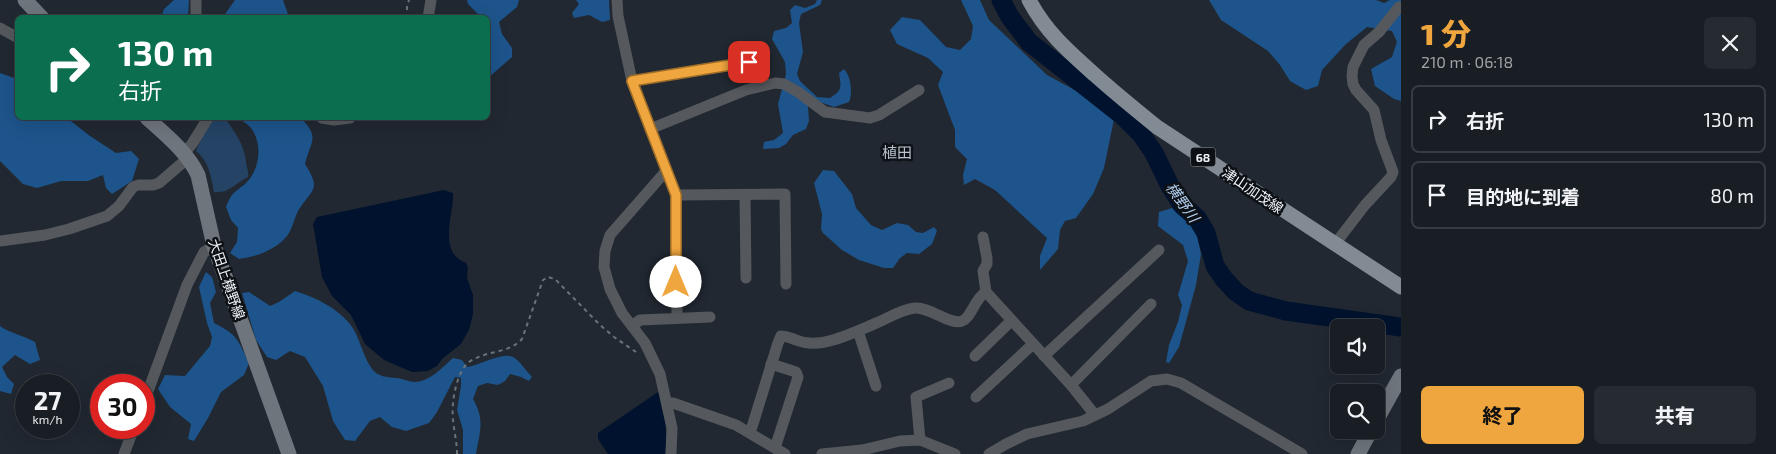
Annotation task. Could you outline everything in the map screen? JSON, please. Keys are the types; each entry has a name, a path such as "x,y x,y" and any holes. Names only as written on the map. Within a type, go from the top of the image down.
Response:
{"main road":[{"path":"25,0 39,15"},
{"name":"津山加茂線","path":"1029,0 1039,18 1053,36 1126,103 1158,127 1401,287"},
{"name":"大田上横野線","path":"149,120 186,156 198,176 214,246 290,454"},
{"path":"1385,405 1401,376"},
{"path":"1358,454 1366,439"}],"street":[{"path":"196,0 196,15"},
{"path":"428,15 431,0"},
{"path":"617,0 618,16 632,81 676,195 676,317"},
{"path":"1335,244 1365,205 1391,177 1393,172 1381,140 1374,110 1356,90 1352,76 1353,67 1364,45 1379,32 1400,4"},
{"path":"0,28 15,36"},
{"path":"632,81 749,62"},
{"path":"650,129 746,90 775,83 784,84 798,92 825,112 870,118 879,115 919,90"},
{"path":"0,241 53,233 107,216 120,206 133,187 159,183 186,156 207,120"},
{"path":"666,171 610,235 605,252 604,267 610,288 622,313 655,360 660,374 672,428 670,454"},
{"path":"745,194 746,278"},
{"path":"676,195 785,194 786,284"},
{"path":"983,237 987,258 987,264 983,271 986,292 1071,385 1095,415"},
{"path":"154,374 187,284 204,252 214,246"},
{"path":"1044,356 1159,250"},
{"path":"749,432 781,336 787,336 808,344 818,344 858,331 905,310 917,308 927,309 954,322 960,322 966,319 977,299 986,292"},
{"path":"1071,385 1150,304"},
{"path":"632,326 640,320 710,316"},
{"path":"975,356 1011,321"},
{"path":"858,331 876,386"},
{"path":"976,397 1032,344"},
{"path":"668,404 673,402 736,425 780,451 798,377 796,372 771,364"},
{"path":"989,454 1027,434 1083,421 1151,381 1167,379 1181,383 1302,454"},
{"path":"920,440 916,397 949,383"},
{"path":"124,454 130,439"},
{"path":"822,454 862,450 900,441 920,440 955,454"}],"path":[{"path":"407,15 409,0"},
{"path":"457,454 452,409 457,384 462,371 468,362 518,344 522,339 543,280 548,277 555,279 625,346 655,360"}],"shaded area":[{"path":"174,0 189,0 188,15 162,15 164,9"},
{"path":"235,0 283,0 288,15 224,15"},
{"path":"467,0 519,0 517,7 499,22 502,34 512,48 512,57 490,76 490,15 479,15 468,4"},
{"path":"576,0 609,0 610,20 602,22 589,15 574,18 572,13 579,4"},
{"path":"817,0 822,0 820,5 801,14 799,23 803,52 797,74 800,81 817,97 830,98 840,88 839,73 844,69 851,85 849,102 834,107 817,101 808,106 809,121 806,129 793,135 786,144 779,148 763,149 764,142 774,140 783,133 778,104 786,74 785,62 772,39 774,31 786,28 792,23 790,10 795,5 805,8 815,4"},
{"path":"961,0 980,0 989,20 1047,75 1080,93 1114,119 1104,168 1093,194 1076,218 1065,221 1060,230 1058,249 1040,270 1040,256 1047,238 995,190 975,179 964,185 963,175 967,159 955,147 955,130 938,85 943,72 928,58 897,44 890,30 902,17 920,20 946,47 960,50 971,39 973,26"},
{"path":"1209,0 1376,0 1384,3 1390,0 1401,0 1401,101 1394,99 1375,86 1371,69 1392,57 1397,42 1392,31 1367,27 1346,44 1322,70 1318,86 1306,90 1290,81 1268,51 1221,20"},
{"path":"0,73 15,78 15,120 70,120 116,153 131,151 139,159 132,181 112,194 106,188 103,175 88,181 61,181 37,188 23,184 0,161"},
{"path":"214,120 226,120 241,143 248,177 228,190 214,192 207,165 196,151 203,134"},
{"path":"241,120 303,120 312,135 305,164 314,185 311,193 298,211 289,234 282,241 265,252 239,259 230,253 237,242 238,228 231,220 226,207 232,195 251,177 257,164 257,141 255,134"},
{"path":"823,170 834,171 852,194 856,208 871,225 882,230 897,223 908,225 916,232 923,233 934,227 937,231 932,244 919,254 907,253 900,258 893,268 884,268 859,260 842,250 821,229 822,214 814,183"},
{"path":"444,190 453,193 449,242 457,258 466,263 468,268 467,278 473,295 473,314 469,330 461,344 442,359 437,366 428,371 412,372 384,360 365,344 351,315 332,296 322,277 313,224 317,217"},
{"path":"1172,208 1195,227 1201,254 1196,285 1179,347 1169,363 1166,362 1169,345 1182,305 1178,295 1188,261 1183,245 1158,226 1159,212"},
{"path":"206,272 212,277 216,292 210,303 214,323 233,335 249,363 244,375 221,392 194,441 188,439 191,424 170,407 158,389 165,375 185,376 210,346 212,337 199,287"},
{"path":"295,291 325,304 345,318 353,329 372,369 380,375 413,382 420,381 436,373 453,358 462,360 467,367 500,357 512,356 532,377 529,381 510,374 505,381 498,385 487,383 478,386 473,399 477,406 480,420 476,454 463,454 463,430 457,410 461,378 455,377 437,412 429,423 406,431 392,427 380,417 370,421 355,441 345,440 333,421 323,386 305,357 290,351 276,360 267,357 256,340 242,293 249,292 270,306"},
{"path":"0,326 35,342 40,360 30,364 15,355 2,367 7,377 14,384 11,394 0,391"},
{"path":"658,392 666,424 665,454 608,454 598,439 598,433"}],"waterway":[{"name":"横野川","path":"1001,0 1010,17 1029,42 1123,116 1141,134 1154,153 1170,186 1182,205 1197,218 1206,233 1215,266 1236,292 1249,301 1286,311 1401,327"}],"district":[{"name":"植田","path":"897,152"}],"route":[{"path":"676,282 676,195 632,81 749,62"}]}
